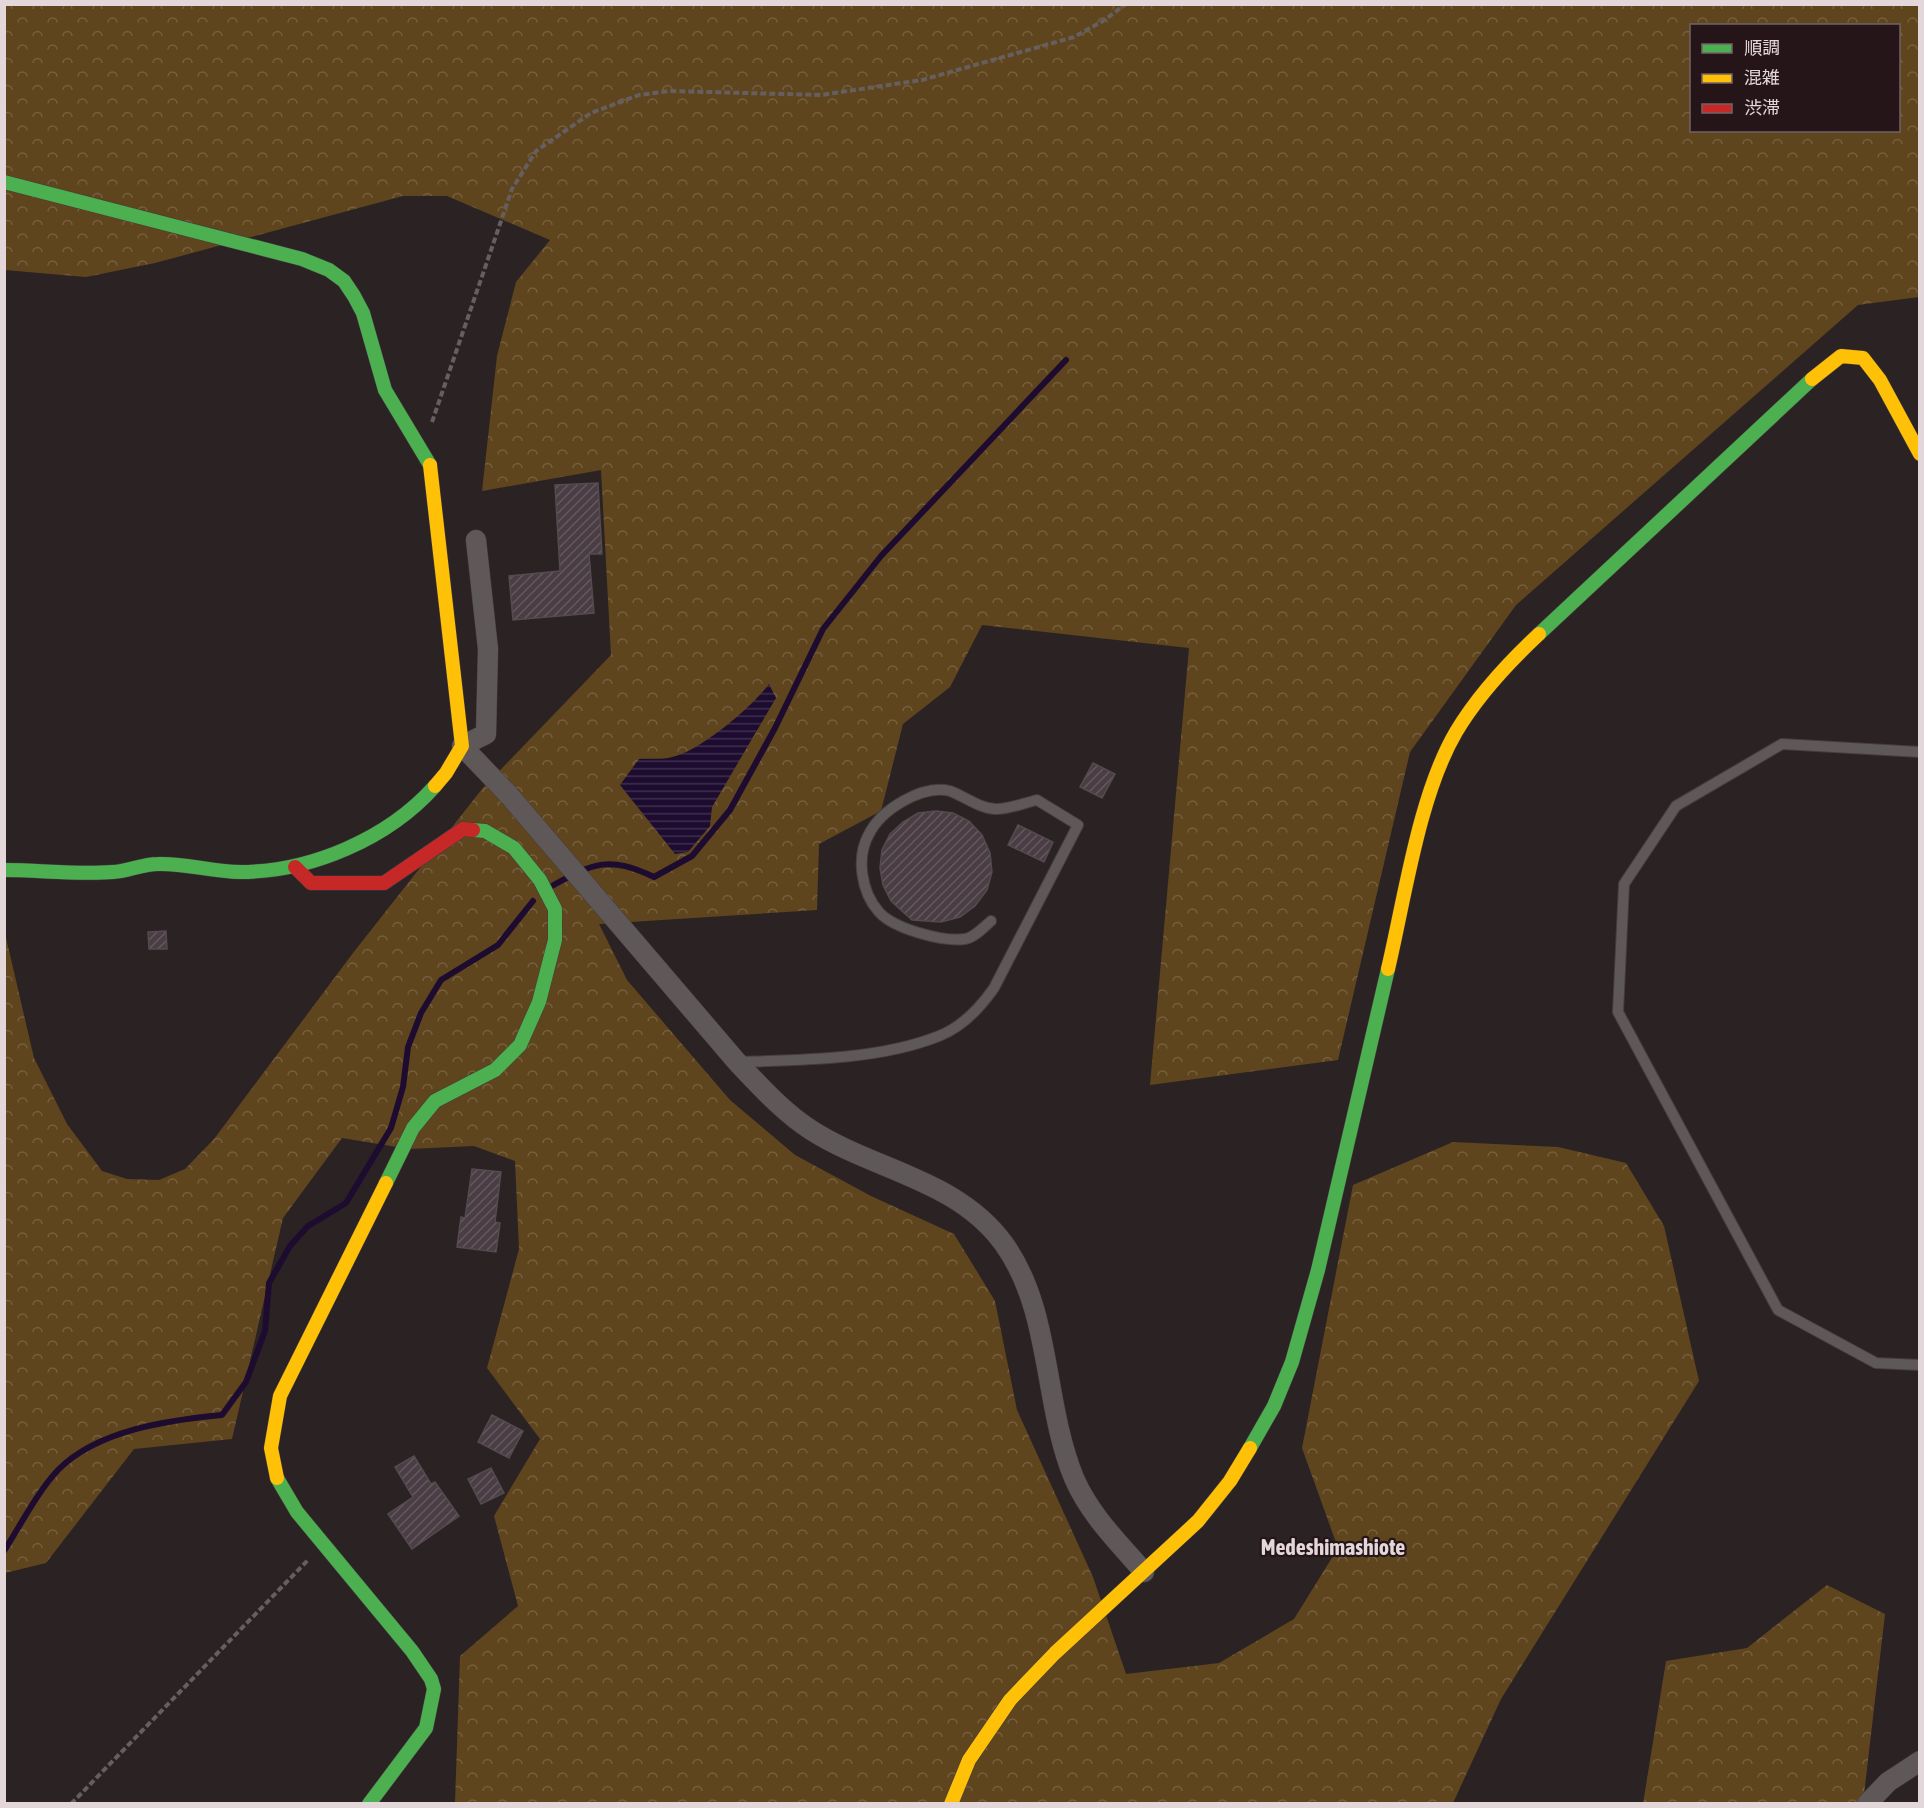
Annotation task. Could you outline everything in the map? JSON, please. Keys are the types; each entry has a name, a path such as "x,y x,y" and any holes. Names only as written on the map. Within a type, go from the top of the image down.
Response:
{"street":[{"path":"4,182 261,247 329,270 344,281 363,313 385,390 423,448 432,470 462,746 453,766 439,783 367,840 295,867 239,872 149,864 116,872 4,870"},
{"path":"951,1803 969,1760 1010,1700 1055,1653 1198,1521 1230,1481 1274,1406 1292,1362 1318,1270 1429,793 1456,732 1468,714 1504,666 1826,366 1841,356 1863,358 1874,373 1920,454"},
{"path":"462,746 486,734 488,649 476,540"},
{"path":"462,746 508,794 766,1093 810,1130 939,1189 976,1212 993,1230 1017,1264 1026,1285 1074,1476 1085,1502 1101,1524 1144,1572"},
{"path":"295,867 310,883 384,883 463,830 484,831 514,848 540,880 555,909 555,940 539,1002 520,1045 495,1070 435,1101 413,1128 280,1396 271,1448 278,1481 297,1512 323,1545 412,1651 431,1679 434,1689 426,1728 369,1803"},
{"path":"1867,1803 1888,1782 1920,1761"}],"lane":[{"path":"1920,752 1782,744 1676,806 1624,884 1618,1012 1778,1310 1876,1363 1920,1365"},
{"path":"737,1062 831,1059 929,1039 964,1022 981,1006 994,988 1078,825 1037,800 995,810 946,790 926,792 904,801 884,816 869,833 862,855 862,877 880,913 908,928 938,938 967,939 992,921"}],"path":[{"path":"423,448 512,189 536,151 591,113 639,95 670,91 821,95 922,80 1074,37 1103,21 1125,4"},
{"path":"71,1803 323,1545"}],"green space":[{"path":"5,5 1919,5 1919,297 1858,305 1516,605 1410,752 1338,1060 1150,1085 1189,648 982,625 950,687 903,724 881,811 819,844 817,910 599,924 627,980 730,1100 795,1155 871,1196 954,1234 995,1301 1017,1410 1093,1577 1126,1674 1219,1663 1294,1619 1338,1548 1302,1448 1353,1185 1453,1142 1558,1147 1626,1163 1664,1226 1699,1381 1501,1699 1453,1803 455,1803 460,1656 518,1606 494,1516 540,1439 487,1368 519,1249 515,1161 474,1146 409,1149 342,1138 283,1218 232,1439 134,1449 46,1563 5,1573 4,929 34,1058 67,1124 102,1171 127,1179 159,1180 185,1169 214,1139 353,953 482,789 611,655 601,470 482,491 497,356 516,282 550,240 447,196 403,196 155,263 86,277 5,270"},
{"path":"1827,1585 1885,1614 1863,1803 1643,1804 1666,1661 1747,1648"}],"shaded area":[{"path":"769,684 776,698 712,807 710,826 688,852 675,854 620,785 639,759 672,757 710,738 725,727"}],"building":[{"path":"598,483 602,554 589,554 594,613 513,620 509,576 560,571 555,485"},
{"path":"1093,763 1115,774 1102,798 1080,787"},
{"path":"936,811 953,813 969,821 982,835 990,853 992,872 987,890 975,906 960,917 941,922 912,920 891,901 883,885 880,868 882,850 890,834 903,822 918,813"},
{"path":"1018,825 1053,842 1044,862 1008,845"},
{"path":"166,931 167,949 149,949 148,932"},
{"path":"472,1169 501,1172 495,1222 500,1223 496,1252 457,1247 461,1217 465,1218"},
{"path":"492,1415 523,1431 509,1458 478,1442"},
{"path":"414,1456 431,1484 435,1482 459,1516 412,1549 388,1514 413,1497 395,1467"},
{"path":"491,1468 504,1493 481,1504 468,1479"}],"waterway":[{"path":"552,886 591,867 613,864 638,870 654,877 692,856 730,810 775,728 823,629 881,556 1066,360"},
{"path":"4,1551 43,1488 74,1456 113,1436 135,1429 222,1415 246,1382 265,1331 269,1283 290,1246 308,1226 346,1203 391,1128 403,1087 408,1047 421,1013 441,980 498,945 533,901"}],"traffic: fast":[{"path":"4,182 302,259 329,270 344,281 363,313 385,390 430,465"},
{"path":"1539,634 1812,379"},
{"path":"4,870 99,873 152,864 168,864 240,872 293,866 320,859 371,837 395,822 435,786"},
{"path":"386,1183 413,1128 435,1101 495,1070 520,1045 539,1002 555,940 555,909 540,880 514,848 485,831 473,830"},
{"path":"1250,1448 1274,1406 1292,1362 1318,1270 1388,969"},
{"path":"277,1478 297,1512 412,1651 431,1679 434,1689 426,1728 369,1804"}],"traffic: slow":[{"path":"1812,379 1841,356 1863,358 1880,380 1920,454"},
{"path":"430,465 462,746 446,773 435,786"},
{"path":"1388,969 1423,816 1443,757 1456,732 1484,692 1539,634"},
{"path":"277,1478 271,1448 280,1396 386,1183"},
{"path":"951,1804 969,1760 1010,1700 1055,1653 1198,1521 1230,1481 1250,1448"}],"traffic: jam":[{"path":"295,867 311,883 384,883 463,829 473,830"}],"district":[{"name":"Medeshimashiote","path":"1333,1547"}]}
